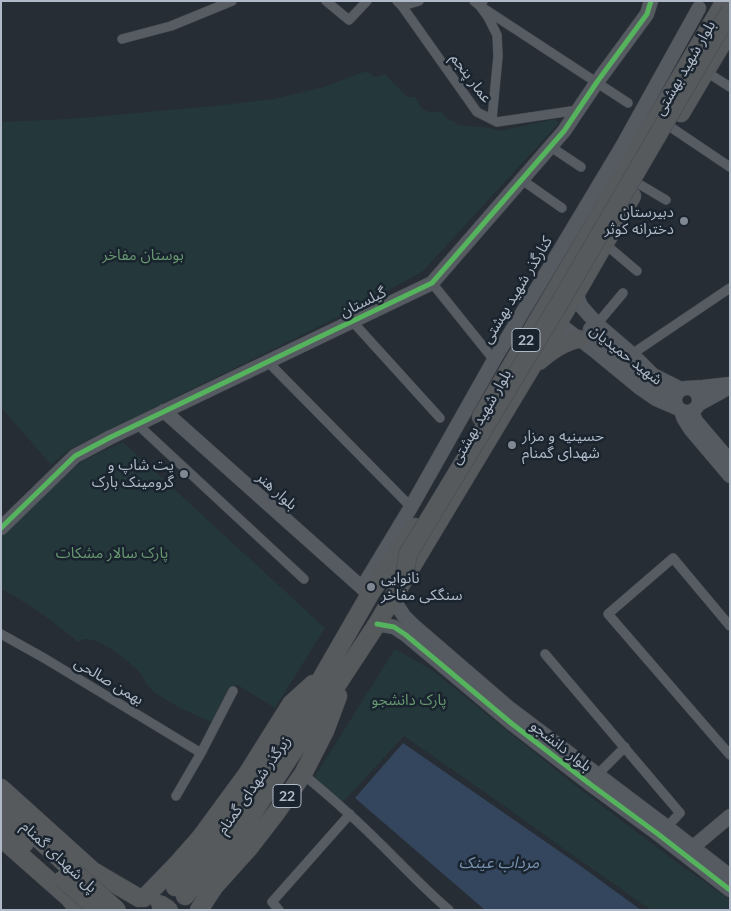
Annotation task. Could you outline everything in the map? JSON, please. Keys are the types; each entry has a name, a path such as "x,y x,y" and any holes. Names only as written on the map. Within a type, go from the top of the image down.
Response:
{"highway":[{"name":"بلوار شهید بهشتی","path":"323,676 368,587 422,518 649,132 651,112 697,49 725,1"},
{"path":"404,579 408,554 562,300 730,11"},
{"name":"بلوار شهید بهشتی","path":"348,666 377,624 576,293 730,30"},
{"path":"649,132 648,143 651,147 655,148 659,146 668,134"},
{"path":"634,156 644,151 647,152 650,156 650,165"},
{"path":"543,312 558,322"},
{"path":"532,366 553,350 567,342 579,339"},
{"name":"زیرگذر شهدای گمنام","path":"323,676 286,740 257,784 180,892 245,825 348,666"},
{"name":"22","path":"199,910 214,887 249,848 276,813 303,774 325,731 348,666"},
{"name":"22","path":"111,910 128,900 153,902 178,863 200,838 247,774 290,704 323,676"},
{"path":"1,788 93,871 153,902"},
{"name":"پل شهدای گمنام","path":"1,804 117,910"},
{"name":"پل شهدای گمنام","path":"1,821 98,910"},
{"path":"1,838 74,904 93,871"},
{"path":"213,910 214,887"}],"street":[{"path":"122,40 171,26 232,1"},
{"path":"326,1 349,20 367,1"},
{"path":"399,4 420,1"},
{"name":"گیلستان","path":"1,528 75,456 168,409 432,283 564,131 647,14 651,1"},
{"path":"479,3 628,102"},
{"path":"479,3 497,35 498,56 492,119"},
{"name":"عمار پنجم","path":"399,4 477,112 497,122 578,110"},
{"path":"697,49 701,5"},
{"name":"کنارگذر شهید بهشتی","path":"368,587 494,360 651,112 701,5"},
{"path":"705,71 730,87"},
{"path":"668,134 730,167"},
{"path":"551,147 582,167"},
{"path":"522,180 562,208"},
{"path":"639,184 666,200"},
{"path":"605,244 637,271"},
{"path":"432,283 494,360"},
{"path":"632,354 730,288"},
{"name":"شهید حمیدیان","path":"576,293 579,302 597,324 685,401"},
{"path":"597,324 623,293"},
{"path":"584,309 582,320 584,324 648,383 685,401 696,421 730,461"},
{"path":"352,321 440,418"},
{"name":"شهید حمیدیان","path":"558,322 656,399 685,401 730,385"},
{"path":"268,362 411,507"},
{"name":"شهید حمیدیان","path":"685,401 730,385"},
{"path":"685,401 684,420 730,476"},
{"name":"بلوار هنر","path":"168,409 368,587"},
{"path":"138,424 304,579"},
{"path":"730,626 673,558 608,614 730,755"},
{"name":"بلوار دانشجو","path":"392,598 404,616 410,630"},
{"name":"بلوار دانشجو","path":"377,624 410,630 450,658 514,719 593,779 658,834 730,876"},
{"name":"بهمن صالحی","path":"1,634 201,753"},
{"path":"545,654 680,812 667,827"},
{"path":"176,796 233,691"},
{"path":"593,779 626,747"},
{"path":"303,774 350,814 430,894 449,910"},
{"name":"بلوار دانشجو","path":"593,779 667,827 730,890"},
{"path":"279,910 272,902 350,814"},
{"path":"689,851 730,816"}],"green space":[{"name":"بوستان مفاخر","path":"366,71 375,77 385,74 407,97 415,97 422,109 428,112 442,112 448,120 454,121 456,124 500,131 555,119 559,123 423,271 353,310 70,449 51,465 1,407 1,122 69,119 274,99 324,87"},
{"name":"پارک سالار مشکات","path":"123,442 325,628 275,708 236,684 216,723 200,717 176,706 154,692 140,673 115,651 92,640 84,639 78,642 41,613 1,589 1,537 35,501 84,460"},
{"name":"پارک دانشجو","path":"395,649 432,670 576,786 730,900 730,910 651,910 404,736 342,803 313,779"}],"water":[{"name":"مرداب عینک","path":"403,743 641,910 485,910 355,798"}],"cycle path":[{"path":"1,528 75,456 432,283 564,131 647,14 651,1"},
{"path":"377,624 394,627 406,635 511,723 730,890"}],"place":[{"name":"دبیرستان دخترانه کوثر","path":"684,221"},
{"name":"حسینیه و مزار شهدای گمنام","path":"512,445"},
{"name":"پت شاپ و گرومینک بارک","path":"184,474"},
{"name":"نانوایی سنگکی مفاخر","path":"371,587"}]}
